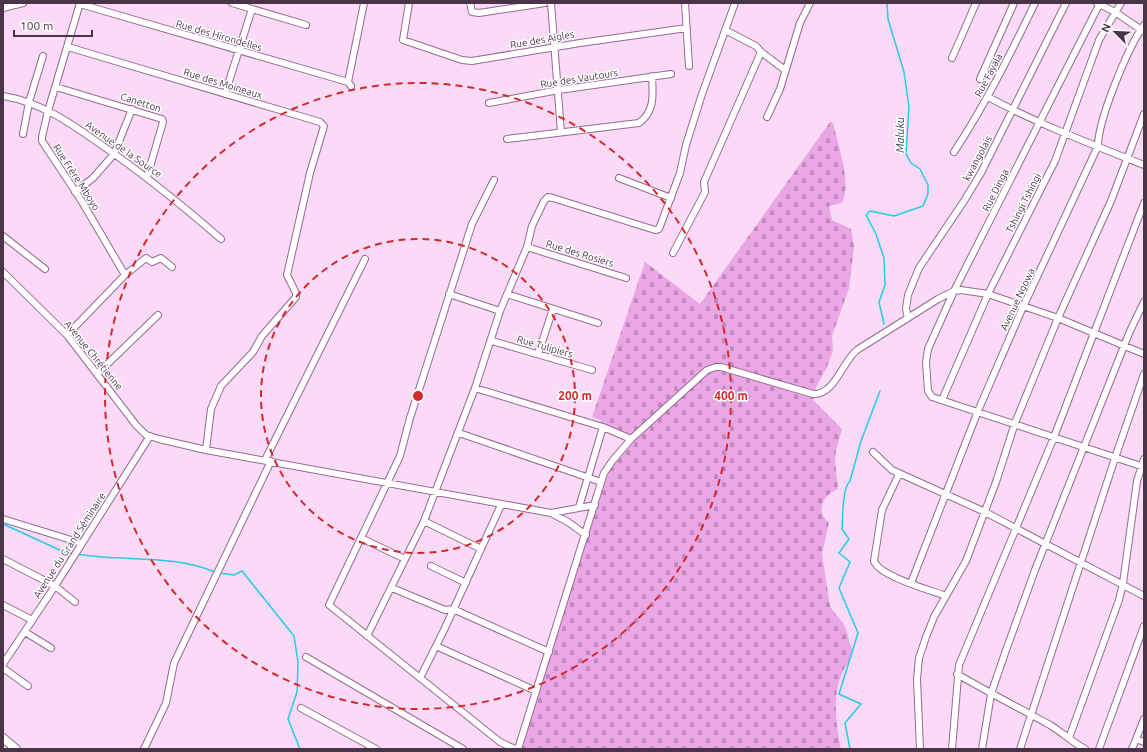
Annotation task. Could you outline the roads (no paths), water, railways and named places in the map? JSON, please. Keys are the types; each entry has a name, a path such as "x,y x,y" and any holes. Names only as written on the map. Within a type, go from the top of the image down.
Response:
{"street":[{"path":"3,8 23,3"},
{"name":"Rue des Hirondelles","path":"80,3 350,84 364,3"},
{"name":"Rue Frère Mboyo","path":"80,3 48,111 42,141 125,275"},
{"path":"232,3 306,25"},
{"name":"Rue des Aigles","path":"409,3 402,36 405,40 468,61 687,28"},
{"path":"470,3 472,12 479,13 544,3"},
{"path":"551,3 559,90 561,132"},
{"path":"685,3 689,66"},
{"path":"367,636 392,588 436,492 492,341 500,311 527,247 532,226 544,201 548,198 657,230 661,227 680,173 687,140 735,3"},
{"path":"767,117 780,89 800,23 810,3"},
{"path":"952,58 976,3"},
{"path":"980,79 1014,3"},
{"name":"Rue Fayala","path":"954,152 988,97 1035,3"},
{"name":"kwangolais","path":"908,318 906,302 919,268 964,201 984,167 1011,110 1066,3"},
{"path":"1099,3 1143,29"},
{"name":"Rue Dinga","path":"942,400 932,397 928,391 926,353 954,291 1041,123 1099,3"},
{"name":"Tshingi Tshingi","path":"942,400 988,294 1055,161 1099,40 1120,3"},
{"path":"226,94 252,9"},
{"name":"Avenue Ngowa","path":"911,583 978,412 1024,307 1098,146 1099,133 1111,98 1125,62 1143,29"},
{"path":"725,30 756,46 761,52 785,70"},
{"name":"Rue des Moineaux","path":"68,47 323,124 323,129 310,173 287,275 296,293 296,297 262,336 253,352 221,386 211,409 206,450"},
{"path":"673,253 705,192 704,182 761,52"},
{"path":"23,134 29,102 43,56"},
{"name":"Rue des Vautours","path":"489,103 559,90 672,74"},
{"path":"507,139 639,122 649,112 653,104 652,76"},
{"name":"Canetton","path":"56,87 132,109 163,120 148,177"},
{"name":"Avenue de la Source","path":"3,96 29,102 48,111 114,154 148,177 221,239"},
{"path":"988,97 1011,110 1065,134 1144,165"},
{"path":"75,192 93,178 114,154 132,109"},
{"path":"920,749 917,678 919,658 934,617 966,561 985,512 1015,423 1058,318 1110,201 1144,114"},
{"path":"619,178 672,198"},
{"path":"494,180 472,224 410,418 401,452 388,484 329,605 500,742 516,749 549,652 601,482 613,460 631,438 712,368 721,367 765,381 818,394 824,392 830,386 853,353 938,299 954,291 969,291 988,294 1058,318 1144,354"},
{"path":"952,749 957,674 959,665 1015,527 1054,437 1144,203"},
{"path":"3,236 45,269"},
{"name":"Rue des Rosiers","path":"527,247 626,278"},
{"path":"67,336 125,275 146,258 152,262 161,258 172,267"},
{"path":"144,749 166,703 174,662 220,570 268,460 365,259"},
{"name":"Avenue Chrétienne","path":"3,272 67,336 98,373 136,425 150,436"},
{"path":"449,294 500,311"},
{"path":"507,294 598,323"},
{"path":"982,749 991,694 1031,580 1083,446 1124,346 1144,302"},
{"path":"538,354 553,309"},
{"path":"98,373 158,315"},
{"name":"Rue Tulipiers","path":"492,341 592,370"},
{"path":"1020,749 1144,374"},
{"path":"475,388 631,438"},
{"path":"942,400 1142,466"},
{"path":"579,507 602,428"},
{"path":"459,433 601,482"},
{"path":"150,436 206,450 268,460 388,484 551,513 568,522 586,535"},
{"name":"Avenue du Grand Séminaire","path":"3,664 5,657 25,632 150,436"},
{"path":"873,452 884,464 899,474 985,512 1123,583 1144,596"},
{"path":"1069,749 1070,740 1114,614 1123,583 1144,459"},
{"path":"899,474 882,510 874,561 877,568 881,571 946,596"},
{"path":"420,678 466,583 501,505"},
{"path":"551,513 594,505"},
{"path":"3,519 80,544"},
{"path":"424,521 481,549"},
{"path":"361,538 405,559"},
{"path":"3,559 55,586 74,602"},
{"path":"431,566 466,583"},
{"path":"392,588 446,610 453,609 549,652"},
{"path":"3,605 32,620"},
{"path":"1098,749 1144,626"},
{"path":"25,632 51,648"},
{"path":"436,646 536,691"},
{"path":"306,656 463,749"},
{"path":"3,668 28,686"},
{"path":"957,674 1032,716 1085,749"},
{"path":"301,708 365,746 376,749"},
{"path":"1132,749 1144,719"},
{"path":"3,738 16,749"},
{"path":"1136,739 1144,742"},
{"path":"498,749 500,742"}],"waterway":[{"name":"Maluku","path":"884,324 879,302 885,285 884,258 876,234 866,215 870,211 894,216 923,206 928,194 928,185 920,169 911,163 906,154 909,107 904,72 888,19 887,3"},
{"path":"850,749 845,723 861,704 839,694 858,633 839,588 850,562 839,553 849,539 842,529 843,504 847,485 850,481 861,441 880,391"},
{"path":"3,524 64,552 73,553"},
{"path":"77,554 182,563 199,566 215,572"},
{"path":"219,573 234,575 242,571 294,636 298,662 297,692 288,719 300,749"}]}
